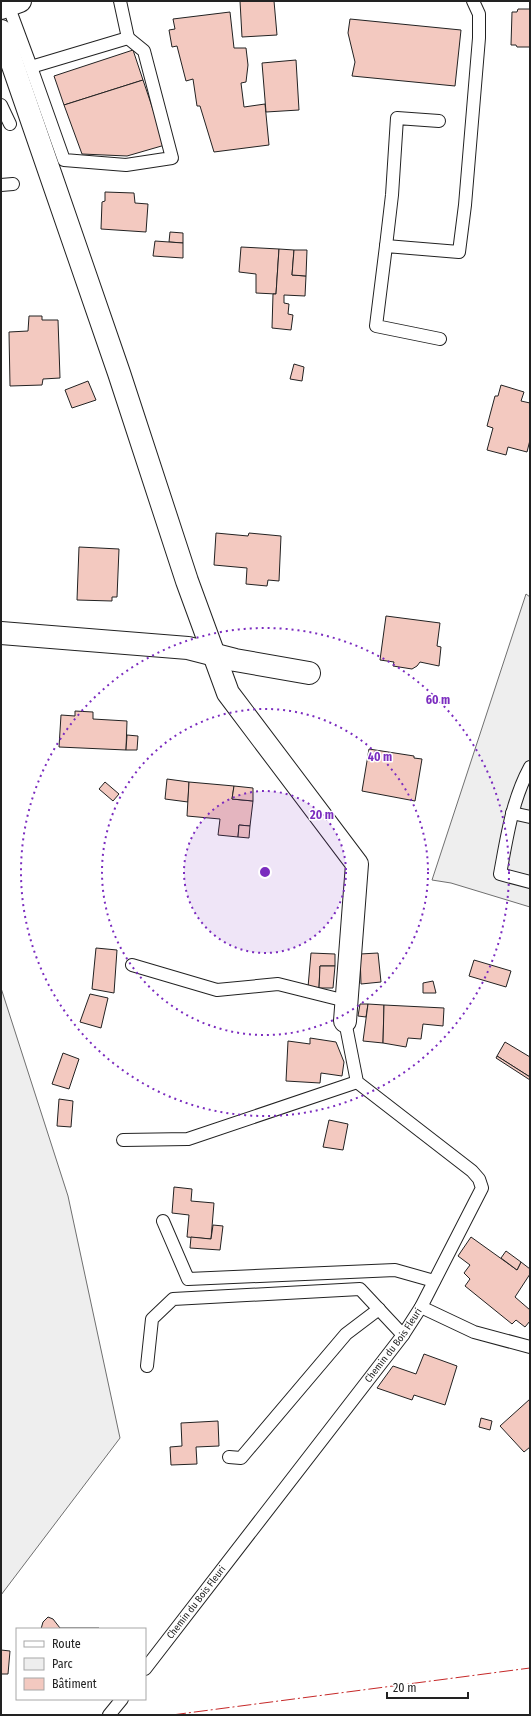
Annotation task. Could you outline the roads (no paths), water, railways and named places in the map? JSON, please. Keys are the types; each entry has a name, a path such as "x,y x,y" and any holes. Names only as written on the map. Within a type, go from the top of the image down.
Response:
{"street":[{"path":"1,31 119,373 187,581 228,693 357,864 346,1011"},
{"path":"1,634 188,648 249,663 308,673"}],"lane":[{"path":"10,5 64,160 126,165 172,158 144,51 128,38 120,1"},
{"path":"386,246 459,252 465,205 479,38 479,14 473,1"},
{"path":"31,67 128,38"},
{"path":"1,105 10,124"},
{"path":"439,121 397,118 392,195 376,326 440,339"},
{"path":"1,185 13,184"},
{"path":"530,767 521,783 512,813 500,874 530,882"},
{"path":"512,813 530,817"},
{"path":"123,1140 188,1139 357,1082 346,1011 278,984 217,990 132,965"},
{"name":"Chemin du Bois Fleuri","path":"146,1668 403,1335 422,1307 482,1188 479,1179 472,1171 357,1082"},
{"path":"163,1221 188,1279 395,1270 434,1281"},
{"path":"148,1366 152,1319 172,1299 360,1289 403,1335"},
{"path":"422,1307 474,1332 530,1347"},
{"path":"229,1457 241,1458 346,1334 379,1309"},
{"path":"109,1715 121,1700"}]}
